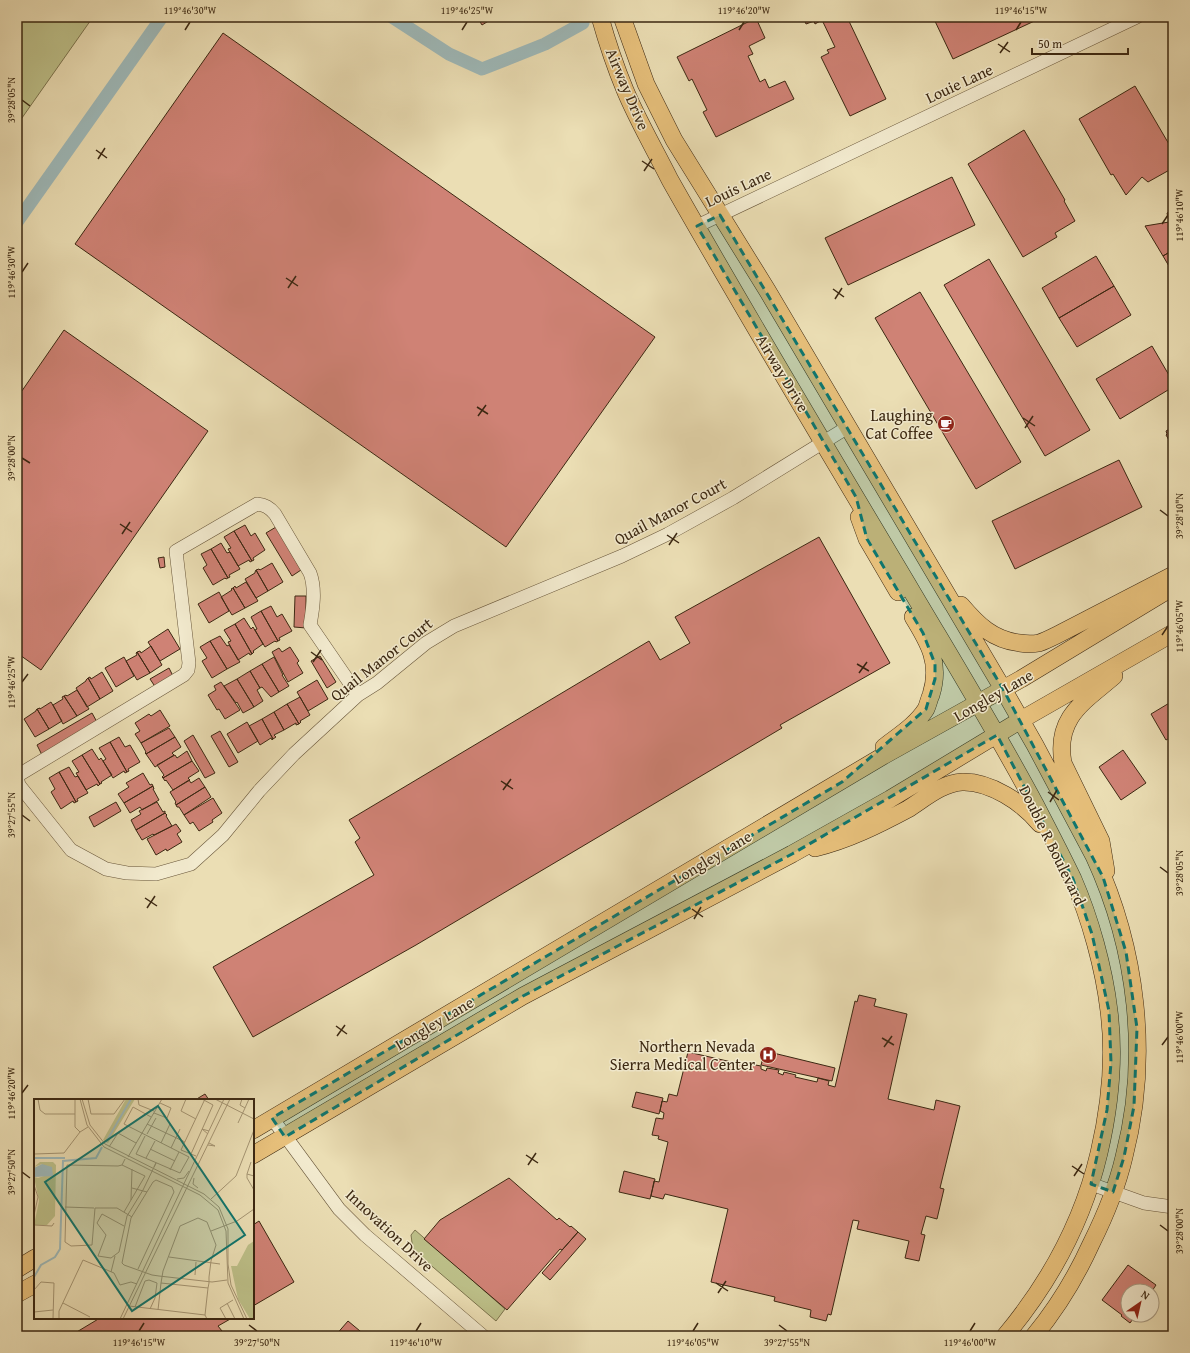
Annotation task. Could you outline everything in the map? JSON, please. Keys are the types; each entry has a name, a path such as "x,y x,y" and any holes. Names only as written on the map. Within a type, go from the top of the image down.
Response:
{"main road":[{"name":"Airway Drive","path":"600,17 615,64 625,89 664,168 823,441 988,718"},
{"name":"Airway Drive","path":"622,17 634,54 658,109 674,140 767,290 1013,705"},
{"path":"842,782 915,722 926,709 935,679 935,664 930,648 867,539 857,510 856,497"},
{"path":"928,563 968,613 984,629 996,637 1008,642 1024,644 1038,643 1057,635 1173,575"},
{"name":"Longley Lane","path":"254,1129 729,847 842,782 883,756 1003,689 1173,587"},
{"name":"Longley Lane","path":"254,1154 522,996 792,854 890,799 1021,720 1173,633"},
{"path":"1110,897 1102,841 1063,763 1061,749 1062,737 1067,724 1077,708 1145,649"},
{"name":"Double R Boulevard","path":"1013,705 1104,877 1120,927 1131,979 1137,1028 1138,1056 1130,1135 1113,1192 1098,1231 1070,1284 1055,1308 1034,1336"},
{"name":"Double R Boulevard","path":"988,718 1073,879 1086,914 1102,973 1109,1011 1111,1040 1110,1084 1103,1136 1091,1184 1082,1211 1072,1234 1049,1276 1020,1318 1005,1336"},
{"path":"792,854 832,844 870,828 907,809 947,785 961,782 978,783 989,787 1014,801 1040,822 1055,844"},
{"path":"17,1269 34,1259"},
{"path":"17,1294 34,1285"}],"street":[{"name":"Louie Lane","path":"795,179 1137,17"},
{"name":"Louis Lane","path":"697,226 795,179"},
{"name":"Quail Manor Court","path":"17,776 19,785 71,850 106,869 127,873 156,874 191,864 223,835 259,791 294,754 358,695 377,683 426,643 454,626 622,556 668,534 733,498 848,426"},
{"path":"17,776 184,675 188,670 189,663 176,551 257,504 265,505 270,508 310,573 313,582 312,614 310,625 358,695"},
{"name":"Innovation Drive","path":"272,1118 339,1209 365,1235 483,1336"},
{"path":"1091,1184 1144,1202 1173,1207"}],"highlighted area":[{"path":"720,215 1003,689 1103,877 1126,952 1137,1028 1134,1106 1124,1157 1113,1192 1091,1184 1107,1110 1111,1063 1109,1011 1092,934 1073,879 997,735 792,854 523,996 285,1137 272,1118 842,782 926,709 935,679 935,664 923,633 867,539 856,497 697,226"}],"green space":[{"path":"17,17 93,17 17,125"},
{"path":"415,1230 505,1309 496,1321 413,1250 411,1235"}],"building":[{"path":"477,17 495,17 482,25"},
{"path":"803,17 847,17 886,99 850,116 821,57 829,53 827,50 835,47 822,20 815,24 814,21 806,24"},
{"path":"933,17 1043,17 953,59"},
{"path":"756,18 765,38 749,46 753,54 748,56 760,82 765,79 769,88 785,81 794,99 716,137 703,112 707,110 692,79 689,81 677,57"},
{"path":"223,33 655,337 506,547 75,244"},
{"path":"1135,86 1173,151 1173,168 1148,182 1142,177 1126,195 1113,174 1111,175 1079,119"},
{"path":"1024,130 1065,200 1064,201 1075,221 1055,233 1057,237 1023,257 968,164"},
{"path":"952,177 975,225 848,285 825,238"},
{"path":"1173,210 1173,250 1163,256 1145,226 1169,222 1167,213"},
{"path":"1173,250 1173,273 1163,256"},
{"path":"1096,256 1114,286 1059,318 1042,288"},
{"path":"989,259 1090,430 1045,456 944,285"},
{"path":"1114,286 1131,315 1077,347 1059,318"},
{"path":"920,292 1021,462 976,489 875,318"},
{"path":"64,330 208,431 41,670 17,653 17,398"},
{"path":"1152,346 1173,382 1173,387 1120,419 1096,379"},
{"path":"1173,427 1173,447 1166,435 1166,431"},
{"path":"1119,460 1142,507 1015,569 992,521"},
{"path":"245,525 251,536 255,533 265,550 253,558 254,560 252,561 234,531"},
{"path":"276,527 301,570 292,576 266,533"},
{"path":"234,531 252,561 250,562 249,560 238,566 228,549 231,548 224,537"},
{"path":"819,537 890,663 780,725 782,728 416,945 253,1037 213,967 374,875 355,842 360,838 349,820 649,641 660,660 690,643 675,617"},
{"path":"221,543 227,553 230,552 240,569 229,575 230,577 228,578 211,549"},
{"path":"211,549 228,578 225,578 213,585 203,568 207,565 201,554"},
{"path":"164,557 165,567 160,568 158,558"},
{"path":"272,563 283,582 268,591 256,570 260,570"},
{"path":"256,570 268,591 256,598 245,579 255,573"},
{"path":"246,582 258,601 245,608 233,588 235,586 236,588"},
{"path":"233,588 245,608 232,615 221,597"},
{"path":"219,592 229,611 209,623 198,604"},
{"path":"295,596 306,596 306,628 294,627"},
{"path":"271,606 277,617 282,614 292,631 279,638 280,640 278,641 261,611"},
{"path":"261,611 278,641 275,641 265,647 255,630 257,629 251,617"},
{"path":"244,618 251,629 253,627 263,644 253,651 254,652 252,654 235,624"},
{"path":"235,624 252,654 250,655 249,653 238,660 228,642 231,641 224,630"},
{"path":"168,629 180,649 160,661 148,642"},
{"path":"220,636 227,646 229,645 240,662 227,669 210,641"},
{"path":"210,641 227,669 212,678 202,661 207,658 200,647"},
{"path":"151,646 162,665 150,673 137,652 140,651 141,653"},
{"path":"290,647 299,661 297,663 303,673 288,682 272,652 279,648 282,652"},
{"path":"137,652 150,673 137,680 126,661 137,655"},
{"path":"320,656 336,682 327,688 311,661"},
{"path":"124,657 134,676 116,687 105,668"},
{"path":"274,657 289,686 279,692 262,664"},
{"path":"262,664 279,692 271,697 262,687 260,688 250,671"},
{"path":"169,668 174,678 156,688 150,679"},
{"path":"250,671 260,688 257,690 263,701 254,707 237,679"},
{"path":"102,672 113,691 100,699 88,678 90,677 91,679"},
{"path":"88,678 100,699 87,707 76,688"},
{"path":"237,679 254,707 243,713 237,702 236,703 224,686"},
{"path":"317,680 328,699 308,711 297,692"},
{"path":"221,682 240,710 225,719 219,709 217,710 208,695 216,690 214,686"},
{"path":"77,690 89,709 77,716 64,696 67,696"},
{"path":"64,696 77,716 63,724 53,705 63,699 62,697"},
{"path":"300,697 310,715 300,721 301,722 299,724 287,704"},
{"path":"51,702 62,721 49,729 37,709 40,709"},
{"path":"1171,702 1173,706 1173,736 1166,740 1151,714"},
{"path":"287,704 299,724 296,725 296,723 284,730 274,712"},
{"path":"37,709 49,729 35,737 24,719"},
{"path":"160,710 170,726 141,743 135,734 140,731 135,723 149,714 151,716"},
{"path":"274,712 284,730 274,735 276,737 273,739 262,719"},
{"path":"92,713 97,722 42,755 37,745"},
{"path":"262,719 273,739 272,740 271,738 260,745 249,726"},
{"path":"247,722 258,741 238,753 227,734"},
{"path":"169,728 175,737 146,754 141,743"},
{"path":"220,731 238,762 229,767 211,736"},
{"path":"193,735 215,773 205,778 184,741"},
{"path":"119,737 125,747 130,745 140,762 128,769 129,771 127,772 110,742"},
{"path":"175,737 181,747 172,753 174,755 155,767 146,754"},
{"path":"110,742 127,772 125,773 124,771 113,778 103,761 106,759 99,748"},
{"path":"92,749 99,760 101,758 112,775 100,784 82,755"},
{"path":"1123,750 1146,783 1121,800 1099,767"},
{"path":"187,751 192,761 163,778 162,777 164,775 157,765 175,755 177,758"},
{"path":"82,755 100,784 86,790 76,773 79,772 72,761"},
{"path":"192,761 199,771 188,778 190,780 173,790 163,778"},
{"path":"69,767 75,777 78,776 88,793 77,799 78,801 76,802 59,772"},
{"path":"59,772 76,802 74,803 73,801 61,809 51,792 55,789 49,778"},
{"path":"143,773 150,785 152,784 153,786 124,803 118,794 129,787 126,783"},
{"path":"199,778 205,787 176,805 176,802 170,792 189,780 191,783"},
{"path":"153,786 159,800 142,810 140,807 130,813 124,803"},
{"path":"205,787 211,797 184,815 176,805"},
{"path":"213,798 222,813 212,820 213,822 199,831 193,822 190,824 184,815"},
{"path":"116,802 121,811 94,827 89,817"},
{"path":"157,802 165,813 136,830 131,820 141,814 139,811"},
{"path":"165,813 172,826 142,840 136,830"},
{"path":"176,824 181,831 177,834 182,842 167,851 166,849 156,855 147,839"},
{"path":"859,995 876,999 874,1006 907,1014 888,1099 934,1110 936,1100 960,1106 940,1188 944,1189 937,1219 926,1216 921,1234 925,1235 919,1261 905,1258 909,1241 857,1229 859,1221 853,1220 831,1315 828,1314 826,1321 810,1317 811,1310 774,1301 775,1297 711,1282 728,1209 665,1194 663,1199 651,1196 654,1181 659,1182 668,1142 658,1139 659,1136 652,1135 656,1118 663,1119 664,1113 660,1111 662,1101 667,1102 669,1094 677,1096 688,1052 749,1066 750,1064 761,1066 761,1069 766,1071 767,1068 779,1070 778,1073 783,1075 784,1072 796,1075 795,1077 817,1082 818,1078 829,1081 828,1085 835,1087 855,1001 857,1002"},
{"path":"765,1051 835,1068 832,1081 761,1065"},
{"path":"636,1092 663,1098 659,1114 632,1107"},
{"path":"205,1094 208,1099 197,1099"},
{"path":"624,1171 655,1179 650,1199 619,1192"},
{"path":"509,1178 557,1220 559,1218 578,1232 562,1250 560,1249 507,1310 424,1239 440,1220"},
{"path":"259,1221 294,1282 254,1305 254,1224"},
{"path":"578,1232 586,1239 550,1280 542,1273"},
{"path":"1128,1265 1153,1283 1120,1283 1120,1314 1102,1300"},
{"path":"98,1319 230,1319 218,1326 226,1336 70,1336"},
{"path":"348,1321 366,1336 335,1336"}],"waterway":[{"path":"17,222 162,17"},
{"path":"392,17 449,54 482,69 545,44 583,23"}],"place":[{"name":"Laughing Cat Coffee","path":"946,424"},
{"name":"Northern Nevada Sierra Medical Center","path":"768,1055"}]}
